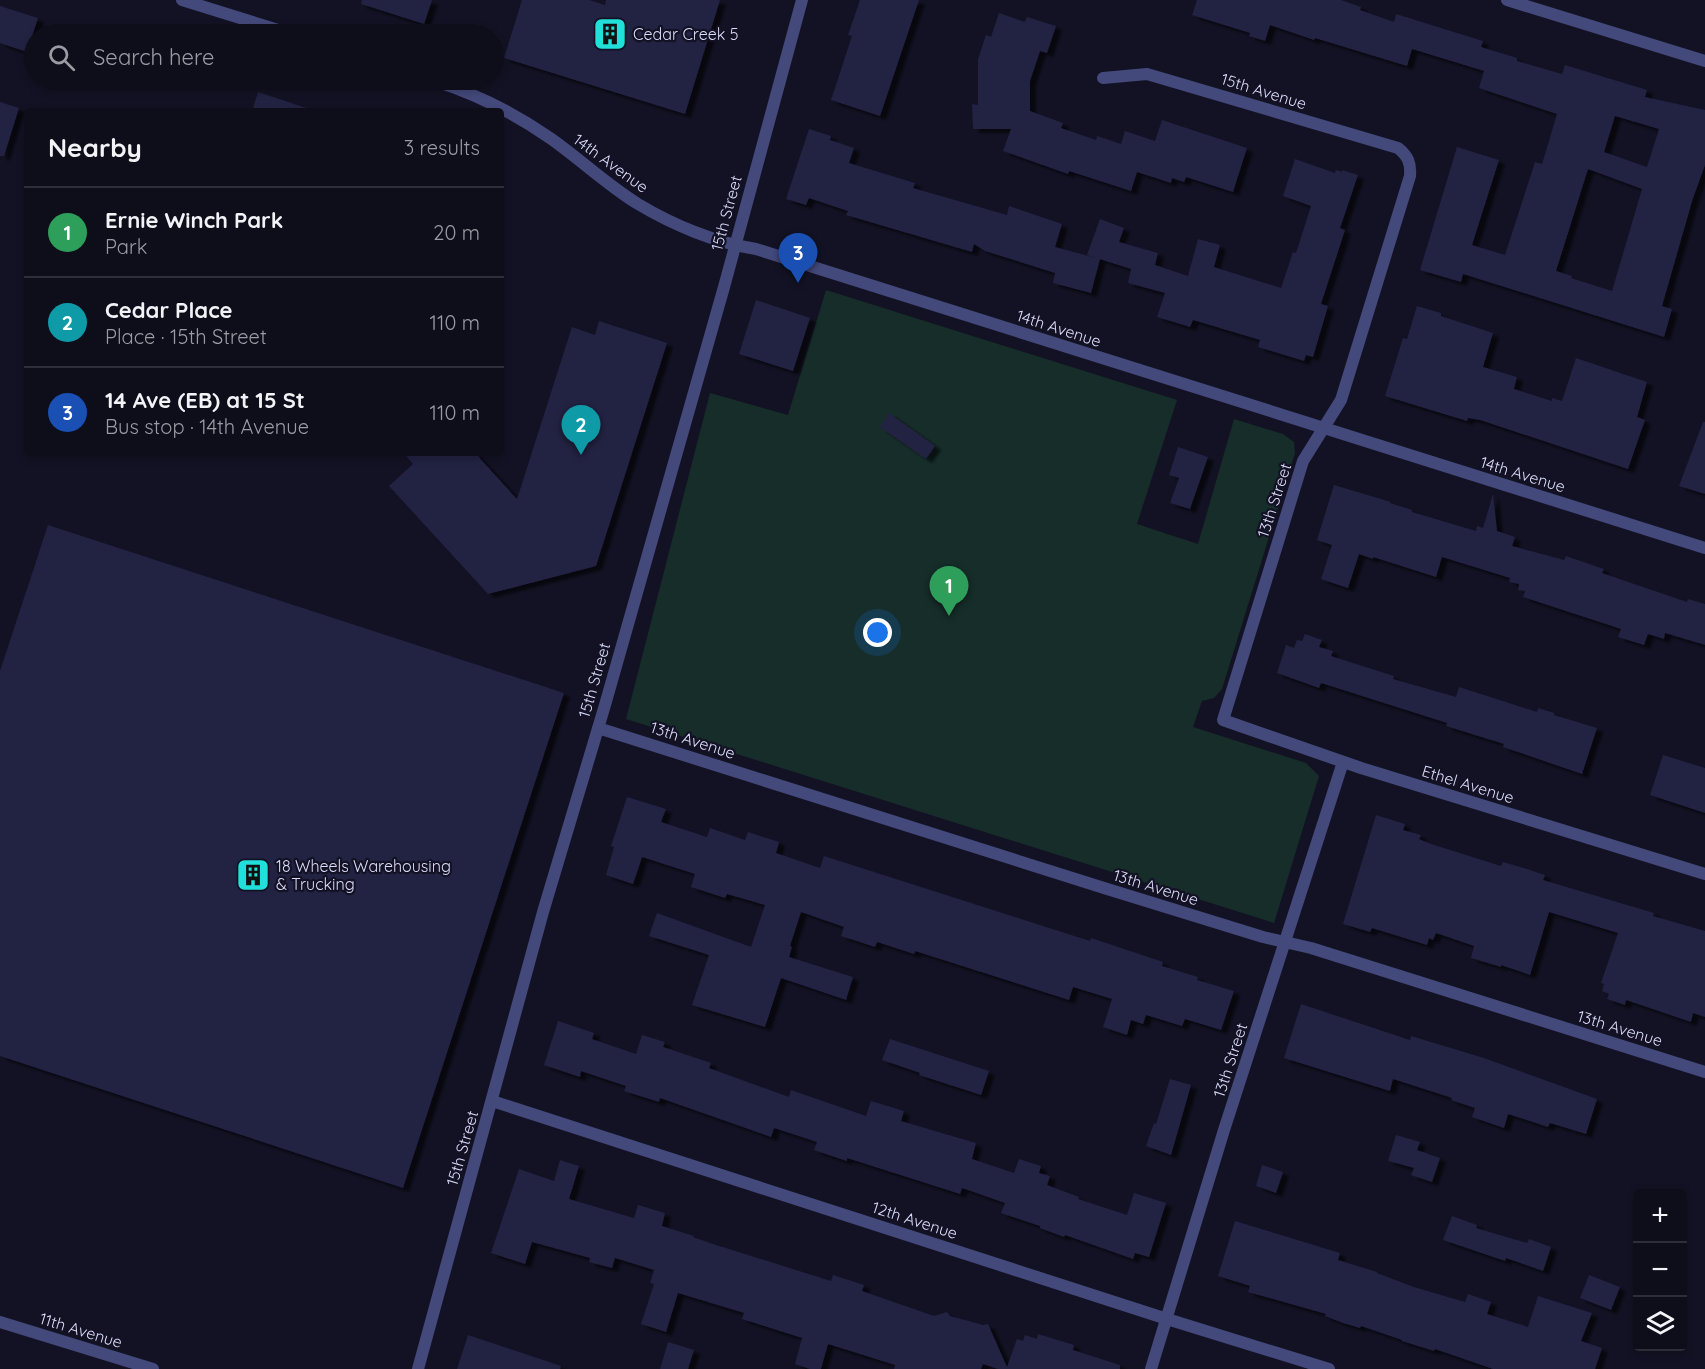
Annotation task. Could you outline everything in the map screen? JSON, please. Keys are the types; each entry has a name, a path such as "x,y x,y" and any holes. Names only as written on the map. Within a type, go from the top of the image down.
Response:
{"street":[{"path":"182,0 259,24"},
{"name":"15th Street","path":"418,1369 543,912 598,728 802,0"},
{"path":"1507,0 1705,61"},
{"name":"15th Avenue","path":"1103,78 1147,74 1398,148 1409,160"},
{"name":"14th Avenue","path":"463,90 500,108"},
{"name":"14th Avenue","path":"504,110 550,138 637,203 659,216 734,246 756,249 1705,548"},
{"name":"13th Street","path":"1223,720 1304,461 1341,400 1410,176 1409,160"},
{"name":"Ethel Avenue","path":"1223,720 1343,762 1705,874"},
{"name":"13th Avenue","path":"598,728 1104,888 1263,937 1286,941 1705,1072"},
{"name":"13th Street","path":"1151,1369 1224,1130 1343,762"},
{"name":"12th Avenue","path":"492,1101 1329,1369"},
{"name":"11th Avenue","path":"0,1322 153,1369"}],"green space":[{"path":"826,290 1177,400 1137,524 1198,544 1234,419 1283,434 1294,442 1295,453 1222,689 1214,698 1202,701 1193,727 1306,763 1319,776 1274,923 626,719 710,393 788,415"}],"building":[{"path":"362,0 432,0 424,24 361,4"},
{"name":"Cedar Creek 5","path":"522,0 589,0 605,5 606,0 720,0 685,114 504,58"},
{"path":"860,0 919,0 880,116 831,100 852,36 848,35"},
{"path":"1197,0 1341,0 1361,7 1360,10 1394,22 1396,14 1483,41 1481,47 1517,58 1517,61 1562,74 1565,65 1647,90 1645,97 1705,110 1705,165 1693,198 1662,306 1672,309 1664,337 1463,274 1461,282 1420,270 1457,147 1499,160 1472,245 1505,255 1535,162 1542,164 1557,114 1479,88 1484,71 1412,49 1407,66 1270,25 1265,41 1249,36 1250,33 1192,15","holes":["1615,116 1659,129 1647,167 1604,152","1588,169 1642,189 1612,291 1556,271"]},
{"path":"0,6 38,18 36,24 24,24 24,51 0,43"},
{"path":"999,13 1025,22 1027,17 1056,26 1047,53 1040,51 1030,81 1030,111 1063,123 1061,128 1096,140 1097,136 1121,144 1125,131 1155,141 1162,120 1247,148 1233,192 1186,177 1184,182 1172,178 1171,183 1137,172 1131,191 1069,171 1068,174 1003,151 1011,129 973,129 972,104 978,105 978,59 986,35 991,37"},
{"path":"258,92 306,108 253,108"},
{"path":"0,102 19,108 4,156 0,156"},
{"path":"809,129 831,136 830,140 854,148 849,163 915,183 913,188 1007,215 1009,206 1062,224 1055,247 1100,259 1091,293 1053,283 1055,273 985,251 974,244 972,252 846,215 848,211 809,198 806,205 786,199"},
{"path":"1295,159 1335,173 1336,170 1342,172 1342,170 1358,175 1340,228 1345,230 1321,304 1328,306 1313,357 1306,355 1304,361 1258,347 1260,340 1193,320 1190,327 1157,317 1165,293 1128,283 1131,269 1087,255 1100,219 1124,228 1119,242 1158,253 1155,265 1188,276 1198,239 1220,245 1214,267 1281,288 1293,252 1296,253 1311,206 1283,196"},
{"path":"756,300 810,318 793,371 739,354"},
{"path":"1417,306 1493,333 1483,367 1517,377 1514,389 1552,401 1552,398 1562,401 1576,358 1647,382 1637,417 1645,420 1628,469 1480,420 1468,418 1467,421 1385,396 1403,338 1407,339"},
{"path":"599,321 667,343 596,566 488,594 389,486 413,464 406,456 478,456 517,499 572,327 595,335"},
{"path":"889,413 935,446 926,459 880,427"},
{"path":"1703,422 1705,422 1705,494 1679,486"},
{"path":"1178,447 1208,457 1190,509 1170,503 1179,478 1169,475"},
{"path":"1334,485 1476,531 1477,526 1483,528 1493,494 1497,531 1515,537 1512,546 1564,560 1566,556 1604,569 1602,573 1687,602 1688,599 1705,604 1705,645 1665,633 1664,639 1648,634 1644,645 1618,637 1621,629 1523,597 1525,591 1518,590 1519,584 1509,582 1510,578 1442,557 1436,577 1359,554 1348,588 1321,579 1332,545 1317,540"},
{"name":"18 Wheels Warehousing & Trucking","path":"48,525 564,693 403,1188 0,1056 0,671"},
{"path":"1305,634 1322,640 1319,647 1333,651 1331,656 1394,676 1393,679 1456,697 1459,687 1537,712 1538,708 1597,728 1582,774 1503,747 1504,744 1446,726 1447,723 1321,683 1319,688 1277,673 1286,645 1294,648 1297,640 1302,641"},
{"path":"1663,755 1705,768 1705,813 1650,795"},
{"path":"627,797 666,809 661,822 707,837 710,828 745,840 748,832 779,842 776,853 820,868 824,856 1163,962 1162,966 1234,991 1221,1030 1185,1019 1182,1026 1146,1015 1143,1024 1131,1020 1127,1035 1103,1027 1112,999 1073,987 1069,1000 915,951 914,954 877,942 875,947 841,936 844,927 801,912 790,946 792,947 789,957 853,977 846,1000 781,978 765,1027 692,1005 709,955 649,936 657,913 751,947 765,905 727,894 725,898 691,887 695,874 642,857 633,884 606,875 614,847 611,846"},
{"path":"1376,815 1405,824 1403,830 1421,835 1419,839 1431,844 1501,866 1503,862 1527,869 1545,875 1543,880 1654,913 1653,916 1705,931 1705,1017 1693,1013 1691,1022 1626,1000 1625,1005 1607,999 1609,994 1602,991 1604,984 1601,983 1618,933 1549,912 1530,975 1471,958 1474,946 1436,933 1433,940 1429,938 1427,945 1372,928 1370,932 1343,924"},
{"path":"1301,1004 1410,1040 1411,1036 1484,1058 1597,1099 1586,1134 1550,1123 1548,1127 1508,1114 1504,1128 1472,1117 1475,1108 1393,1079 1390,1091 1284,1058"},
{"path":"558,1021 594,1033 592,1039 636,1054 642,1035 665,1042 663,1047 711,1063 709,1068 789,1097 791,1090 866,1116 871,1101 904,1111 901,1121 976,1143 972,1159 1014,1173 1019,1159 1041,1166 1039,1173 1050,1176 1047,1185 1079,1197 1078,1199 1127,1215 1134,1193 1166,1203 1149,1257 1135,1253 1133,1259 1065,1235 1064,1237 1001,1213 1005,1203 962,1188 960,1194 847,1158 847,1161 814,1150 817,1142 774,1128 771,1137 660,1098 659,1102 624,1091 626,1086 581,1071 580,1077 544,1065"},
{"path":"890,1039 989,1071 981,1095 919,1075 920,1073 882,1060"},
{"path":"1170,1079 1191,1085 1171,1155 1146,1146 1154,1123 1156,1124"},
{"path":"1396,1135 1420,1142 1417,1150 1440,1158 1432,1182 1411,1175 1414,1168 1388,1161"},
{"path":"560,1160 579,1166 569,1199 634,1218 638,1205 665,1213 662,1226 713,1244 831,1281 833,1275 864,1285 862,1291 934,1316 947,1312 950,1316 983,1325 988,1324 1007,1367 1017,1339 1023,1341 1025,1335 1037,1339 1038,1334 1074,1345 1073,1350 1120,1365 1120,1369 998,1369 983,1364 981,1369 894,1369 895,1365 828,1344 821,1369 810,1369 795,1364 802,1338 742,1319 744,1313 678,1293 666,1332 641,1324 654,1284 650,1283 654,1270 615,1258 612,1268 589,1262 590,1258 532,1242 525,1264 491,1253 519,1169 554,1181"},
{"path":"1262,1165 1283,1172 1276,1193 1256,1186"},
{"path":"1452,1216 1477,1225 1476,1228 1527,1243 1529,1239 1551,1247 1543,1271 1443,1240"},
{"path":"1235,1221 1340,1253 1338,1260 1414,1287 1465,1302 1468,1294 1491,1302 1487,1314 1528,1327 1538,1296 1592,1313 1581,1341 1602,1348 1595,1369 1493,1369 1361,1326 1360,1328 1343,1323 1325,1316 1326,1314 1248,1292 1250,1286 1218,1276"},
{"path":"1589,1275 1620,1287 1611,1310 1580,1298"},
{"path":"468,1335 561,1366 560,1369 457,1369"},
{"path":"668,1342 694,1350 688,1369 660,1369"}],"place":[{"name":"Cedar Creek 5","path":"610,34"},
{"name":"14 Ave (EB) at 15 St","path":"798,283"},
{"name":"Cedar Place","path":"581,455"},
{"name":"Ernie Winch Park","path":"949,616"},
{"name":"18 Wheels Warehousing & Trucking","path":"253,875"}]}
